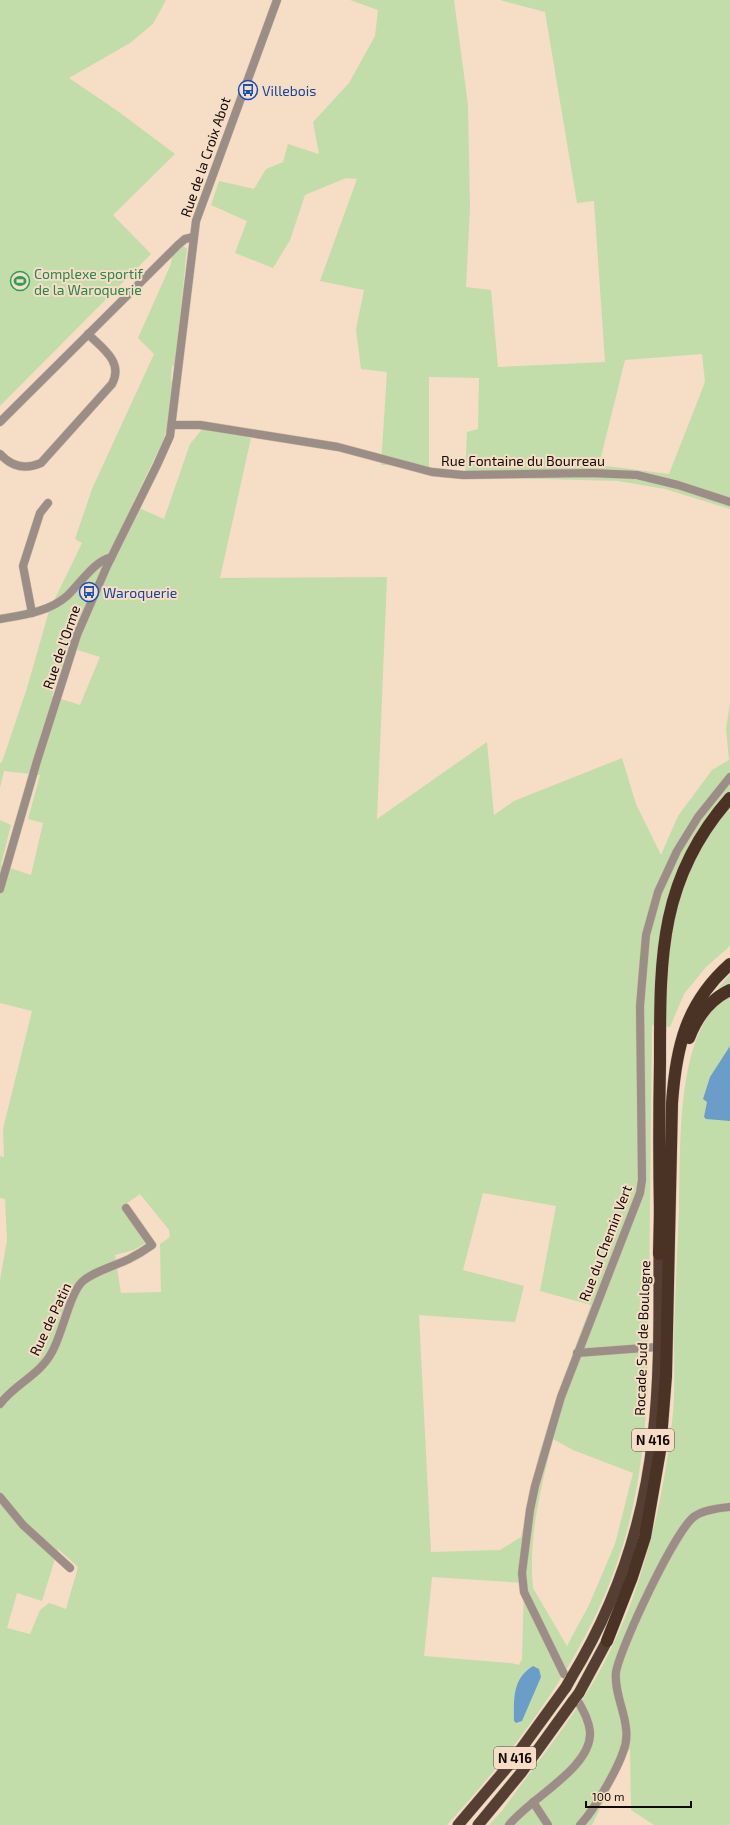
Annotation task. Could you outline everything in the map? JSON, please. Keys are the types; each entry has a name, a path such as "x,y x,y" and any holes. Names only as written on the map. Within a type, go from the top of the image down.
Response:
{"highway":[{"path":"660,1216 660,987 664,936 670,908 683,870 703,833 730,798"},
{"path":"659,1254 666,1077 669,1056 675,1032 695,992 716,967 730,954"},
{"path":"607,1642 632,1577 645,1537 657,1471 663,1420 666,1376 672,1101 674,1071 680,1043 689,1017 700,998 715,978 730,964"},
{"path":"670,1188 679,1085 688,1041 695,1024 706,1008 721,995 730,990"},
{"name":"Rocade Sud de Boulogne","path":"458,1825 510,1764 591,1643 612,1599 637,1525 647,1476 653,1434 659,1254"},
{"name":"N 416","path":"478,1825 577,1699 607,1642"}],"street":[{"name":"Rue de la Croix Abot","path":"173,425 193,237 199,210 277,0"},
{"path":"0,422 178,245 185,239 193,237"},
{"path":"0,454 14,465 25,466 41,463 112,384 116,373 114,361 88,334"},
{"name":"Rue Fontaine du Bourreau","path":"173,425 200,425 343,448 432,472 463,475 597,473 637,475 678,484 730,502"},
{"name":"Rue de l'Orme","path":"0,889 74,644 111,558 164,451 173,425"},
{"path":"32,613 23,566 40,513 48,503"},
{"path":"0,619 32,613 52,606 61,601 104,559 111,558"},
{"name":"Rue du Chemin Vert","path":"567,1680 524,1592 522,1573 535,1486 561,1397 640,1193 642,1180 640,1000 643,957 652,913 661,885 677,851 698,816 730,777"},
{"name":"Rue de Patin","path":"0,1404 13,1390 42,1367 48,1359 64,1325 76,1289 82,1282 130,1258 152,1245 126,1208"},
{"path":"577,1353 657,1347"},
{"path":"0,1497 23,1525 70,1568"},
{"path":"580,1825 592,1811 624,1752 626,1728 616,1682 618,1665 624,1646 670,1551 683,1528 695,1516 730,1507"},
{"path":"509,1825 580,1761 587,1748 590,1737 589,1726 577,1699"},
{"path":"533,1802 548,1825"}],"green space":[{"path":"0,0 166,0 153,24 130,43 69,78 119,112 175,154 113,215 151,254 0,406"},
{"path":"350,0 454,0 468,105 470,208 466,287 491,290 498,367 605,362 594,201 577,203 545,12 500,0 730,0 730,509 665,489 618,481 465,477 467,432 478,429 479,378 429,377 429,474 394,465 381,465 387,372 361,369 356,329 364,290 320,281 357,179 346,178 305,195 290,240 273,268 235,253 247,221 211,205 219,181 254,189 266,169 283,162 288,144 319,154 313,122 349,83 375,36 378,10","holes":["702,354 705,382 669,474 599,465 625,360"]},
{"path":"181,246 187,248 175,365 172,366 171,380 173,384 168,425 163,441 132,505 164,519 190,444 203,428 251,438 220,578 387,577 377,819 487,742 494,815 514,801 622,758 636,804 661,855 678,816 712,770 729,760 726,729 730,703 730,946 706,967 684,994 670,1027 652,1025 648,1387 642,1455 629,1522 616,1566 602,1602 566,1671 522,1735 473,1796 447,1825 0,1825 0,1280 7,1240 5,1199 0,1198 0,1156 4,1157 3,1129 32,1011 0,1003 0,820 11,825 1,865 31,875 43,823 28,819 40,775 4,771 0,788 0,763 2,762 27,688 49,611 82,543 75,539 92,489 154,354 138,338 171,264 172,255","holes":["68,647 100,657 80,705 52,696","483,1193 556,1206 540,1291 591,1305 563,1379 538,1458 521,1537 500,1550 431,1552 419,1315 515,1322 524,1286 463,1270","140,1194 169,1230 170,1237 160,1244 161,1292 121,1293 115,1255 134,1250 146,1243 122,1207","553,1439 573,1450 633,1473 615,1544 589,1605 567,1646 533,1588 532,1550 540,1494","58,1549 78,1567 66,1609 49,1603 40,1610 30,1634 7,1628 17,1593 42,1601","432,1577 524,1583 522,1659 519,1665 511,1663 424,1656"]},
{"path":"730,974 730,1825 654,1825 631,1810 630,1748 592,1825 489,1825 502,1811 555,1740 592,1684 617,1636 641,1574 658,1510 673,1413 675,1307 683,1100 688,1070 695,1044 705,1021 720,1003 718,988"}],"water":[{"path":"730,1046 730,1121 706,1119 704,1117 707,1102 703,1099 710,1077"},
{"path":"533,1666 539,1669 541,1677 522,1721 516,1723 514,1721 514,1697 518,1683 526,1671"}],"place":[{"name":"Villebois","path":"248,90"},
{"name":"Complexe sportif de la Waroquerie","path":"20,281"},
{"name":"Waroquerie","path":"89,592"}]}
